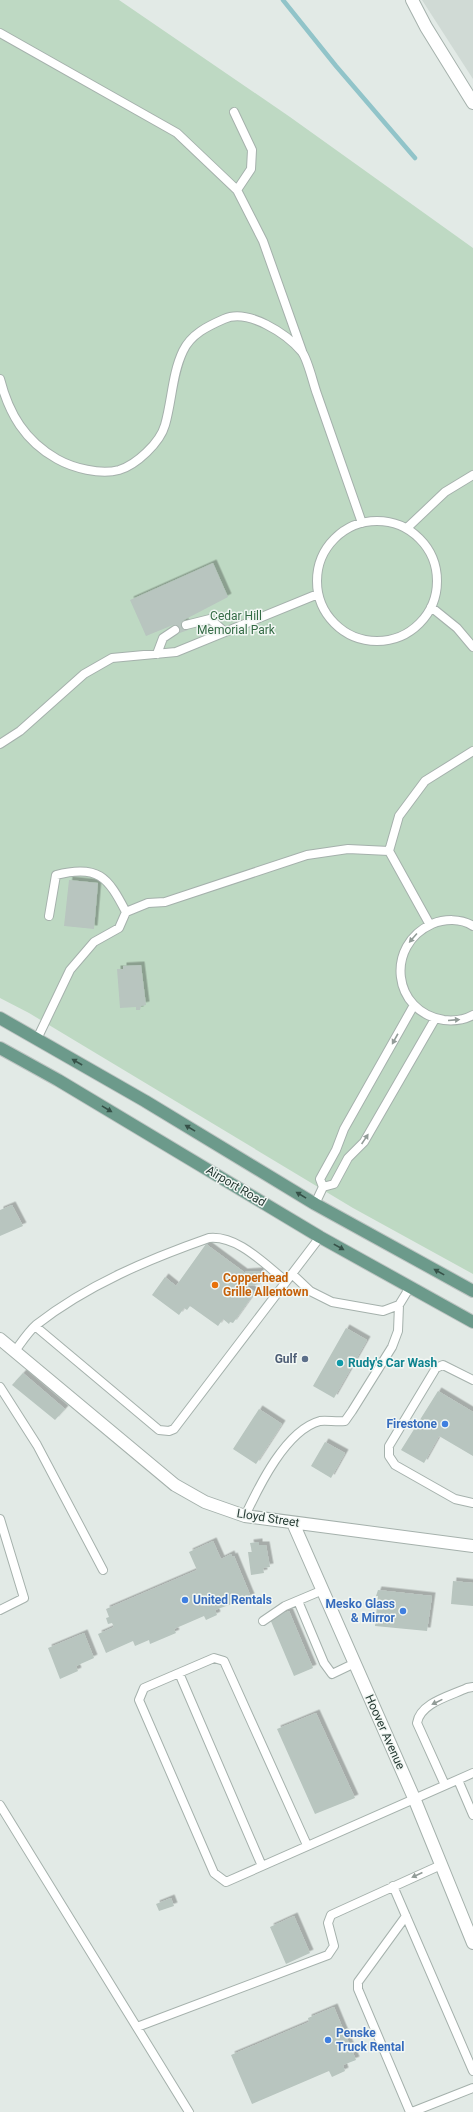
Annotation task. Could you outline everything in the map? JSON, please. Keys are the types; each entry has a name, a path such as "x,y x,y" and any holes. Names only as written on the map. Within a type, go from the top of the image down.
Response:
{"main road":[{"path":"0,1018 315,1204 473,1291"},
{"name":"Airport Road","path":"0,1048 58,1080 320,1237 473,1322"}],"street":[{"path":"412,0 426,27 473,103"},
{"name":"Lloyd Street","path":"0,1339 175,1485 205,1502 246,1516 473,1546"},
{"name":"Hoover Avenue","path":"294,1522 414,1798 473,1943"}],"lane":[{"path":"0,33 177,133 237,190 263,241 362,523"},
{"path":"234,112 252,150 251,169 237,190"},
{"path":"0,379 5,397 18,424 42,450 69,466 93,471 118,470 140,458 158,438 165,427 174,379 183,350 200,330 229,317 256,319 280,333 302,352"},
{"path":"406,528 445,492 473,476"},
{"path":"367,521 387,521 406,528 422,540 433,558 438,578 435,598 431,607 426,617 412,631 393,640 374,642 355,638 338,627 325,612 318,594 317,574 322,556 333,539 348,527 367,521"},
{"path":"0,744 20,731 84,674 112,658 176,652 318,594"},
{"path":"431,607 457,628 473,647"},
{"path":"186,625 210,619 225,632"},
{"path":"158,654 163,638 175,630"},
{"path":"430,925 389,851 399,816 425,781 473,751"},
{"path":"37,1039 70,970 94,942 119,928 126,912 148,903 165,902 307,855 348,849 389,851"},
{"path":"49,916 56,875 73,871 97,873 114,888 126,912"},
{"path":"473,926 454,920 438,921 423,928 411,938 403,952 401,963 402,984 409,999 420,1011 435,1018 452,1021 473,1015"},
{"path":"315,1204 323,1187 320,1179 336,1150 344,1129 414,1004"},
{"path":"323,1187 334,1184 348,1158 364,1142 435,1018"},
{"path":"336,1150 348,1158"},
{"path":"36,1326 159,1430 169,1431 174,1429 320,1237"},
{"path":"15,1351 36,1326 72,1302 124,1271 151,1259 209,1238 217,1238 242,1246 286,1281"},
{"path":"292,1274 310,1291 332,1302 383,1311 399,1305"},
{"path":"246,1516 259,1488 292,1439 305,1428 321,1421 334,1423 345,1421 392,1347 398,1331 399,1305 410,1287"},
{"path":"473,1380 443,1365 436,1368 389,1446 389,1456 396,1466 455,1499 473,1503"},
{"path":"0,1386 37,1445 103,1570"},
{"path":"0,1519 24,1598 0,1610"},
{"path":"263,1621 285,1606 323,1590"},
{"path":"298,1601 324,1662 332,1674 355,1663"},
{"path":"307,1846 224,1661 214,1658 144,1688 139,1700 214,1873 226,1882 473,1773"},
{"path":"179,1673 262,1866"},
{"path":"445,1785 417,1723 418,1715 425,1708 467,1688 473,1687"},
{"path":"458,1780 473,1815"},
{"path":"0,1805 138,2026 189,2112"},
{"path":"138,2026 328,1955 334,1946 328,1923 331,1915 441,1865"},
{"path":"394,1886 473,2071"},
{"path":"406,1916 358,1982 358,1989 411,2112 473,2088"}],"shaded area":[{"path":"422,0 473,0 473,79"}],"green space":[{"name":"Cedar Hill Memorial Park","path":"0,0 119,0 290,117 473,248 473,1274 353,1208 29,1013 0,998"}],"building":[{"path":"213,563 228,597 184,620 188,630 177,634 173,625 146,636 130,600"},
{"path":"69,880 98,883 94,929 64,926"},
{"path":"141,965 146,1005 141,1006 140,1010 136,1010 136,1007 120,1008 117,969 123,969 123,966"},
{"path":"12,1205 23,1226 0,1236 0,1210"},
{"name":"Copperhead Grille Allentown","path":"206,1244 244,1272 260,1271 261,1284 247,1286 255,1292 233,1323 230,1322 229,1324 223,1319 218,1326 190,1306 187,1310 184,1308 179,1315 152,1295 165,1277 176,1286"},
{"name":"Rudy's Car Wash","path":"346,1328 367,1340 334,1398 313,1386"},
{"path":"23,1373 65,1409 55,1420 12,1385"},
{"name":"Firestone","path":"438,1391 473,1412 473,1456 439,1436 424,1463 401,1450"},
{"path":"259,1409 282,1424 256,1464 233,1449"},
{"path":"325,1442 345,1453 331,1478 311,1466"},
{"name":"United Rentals","path":"213,1541 221,1559 231,1554 232,1557 234,1556 251,1597 215,1610 217,1615 206,1620 204,1616 174,1629 176,1633 150,1644 149,1640 135,1646 133,1641 106,1653 98,1634 114,1627 112,1623 108,1624 106,1618 109,1617 106,1609 197,1570 189,1552"},
{"path":"259,1542 259,1545 266,1545 270,1567 263,1568 264,1573 251,1575 248,1552 252,1552 250,1543"},
{"path":"453,1581 473,1583 473,1606 451,1604"},
{"name":"Mesko Glass & Mirror","path":"378,1590 432,1596 427,1631 375,1626 378,1596 376,1596"},
{"path":"289,1611 313,1668 294,1676 270,1619"},
{"path":"84,1633 94,1658 76,1666 78,1671 60,1679 48,1648"},
{"path":"316,1713 355,1798 315,1814 277,1729"},
{"path":"171,1898 174,1906 159,1911 156,1904"},
{"path":"294,1916 310,1953 286,1964 270,1927"},
{"path":"334,2007 356,2060 343,2065 345,2071 332,2077 329,2071 252,2104 231,2055 309,2022 308,2018"}],"waterway":[{"path":"283,0 336,66 415,158"}],"place":[{"name":"Copperhead Grille Allentown","path":"215,1285"},
{"name":"Gulf","path":"305,1359"},
{"name":"Rudy's Car Wash","path":"340,1363"},
{"name":"Firestone","path":"445,1424"},
{"name":"United Rentals","path":"185,1600"},
{"name":"Mesko Glass & Mirror","path":"403,1611"},
{"name":"Penske Truck Rental","path":"328,2040"}]}
